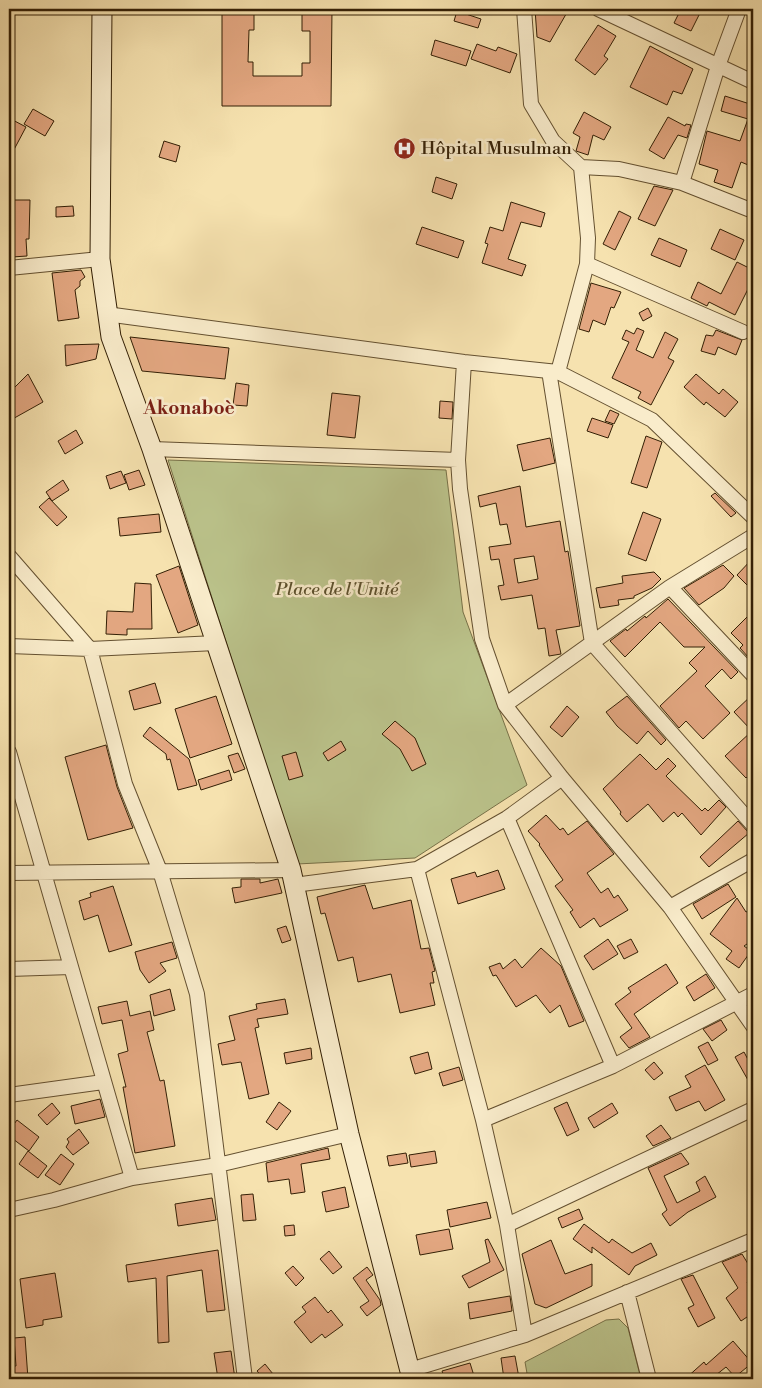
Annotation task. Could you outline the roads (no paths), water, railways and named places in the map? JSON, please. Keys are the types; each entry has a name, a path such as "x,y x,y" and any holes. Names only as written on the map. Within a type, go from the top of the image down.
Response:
{"street":[{"path":"102,9 100,259 106,314 111,337 152,449 292,877 349,1134 411,1374 525,1335 753,1240"},
{"path":"524,9 531,104 553,142 581,167 619,169 682,183 753,211"},
{"path":"598,9 753,82"},
{"path":"682,183 718,66 739,9"},
{"path":"581,167 588,238 587,264 553,372 592,643 753,825"},
{"path":"9,268 100,259"},
{"path":"587,264 743,332"},
{"path":"106,314 464,362 553,372 652,420 753,518"},
{"path":"464,362 458,460 474,592 482,639 505,705 562,778 670,907 753,1026"},
{"path":"152,449 458,460"},
{"path":"505,705 670,587 753,536"},
{"path":"9,556 90,649 125,784 160,872 197,994 246,1379"},
{"path":"670,587 753,675"},
{"path":"9,646 90,649 216,643"},
{"path":"10,760 45,874 132,1178"},
{"path":"9,873 160,872 292,877 417,869 507,818 562,778"},
{"path":"507,818 613,1066"},
{"path":"670,907 753,860"},
{"path":"417,869 483,1120 507,1225 525,1335"},
{"path":"9,969 71,966"},
{"path":"483,1120 613,1066 753,994"},
{"path":"9,1095 104,1082"},
{"path":"507,1225 753,1109"},
{"path":"9,1210 132,1178 218,1165 349,1134"},
{"path":"627,1292 649,1379"}],"place":[{"name":"Hôpital Musulman","path":"405,148"}],"district":[{"name":"Akonaboè","path":"189,408"}],"park label":[{"name":"Place de l'Unité","path":"337,589"}]}
